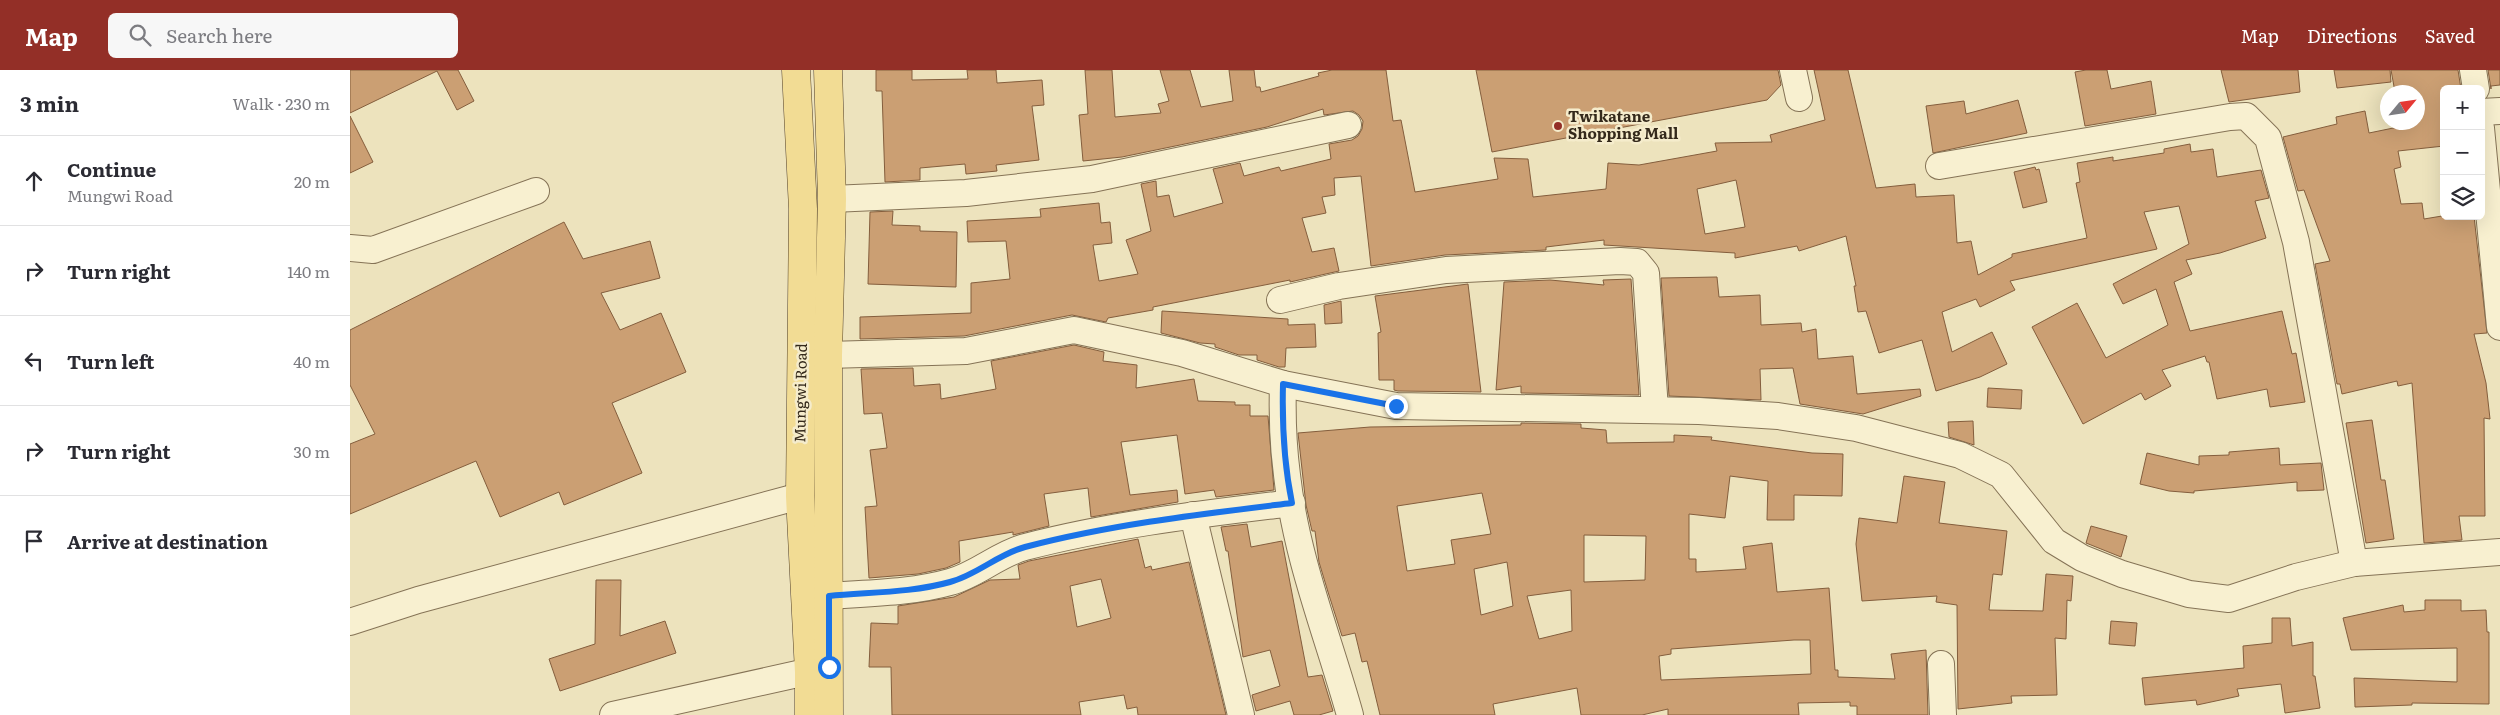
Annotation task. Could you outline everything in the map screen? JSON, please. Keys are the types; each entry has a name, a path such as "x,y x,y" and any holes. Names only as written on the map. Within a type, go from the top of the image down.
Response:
{"main road":[{"name":"Mungwi Road","path":"796,70 803,210 800,496 819,670 829,715"},
{"name":"Mungwi Road","path":"809,715 819,670 829,596 828,355 832,199 828,70"}],"street":[{"path":"1793,70 1799,98"},
{"path":"2473,70 2475,85"},
{"path":"2485,112 2500,111"},
{"path":"1939,166 2230,117 2246,116 2268,138 2296,242 2354,564"},
{"path":"832,199 966,193 1092,178 1348,125"},
{"path":"2481,130 2500,327"},
{"path":"350,248 373,250 536,191"},
{"path":"1280,300 1339,286 1446,270 1620,261 1637,262 1646,273 1655,410"},
{"path":"828,355 966,350 1074,330 1174,351 1283,384 1396,406 1655,410 1778,416 1856,428 1960,455 2001,475 2054,541 2082,558 2122,574 2189,594 2229,599 2296,577 2354,564 2500,552"},
{"path":"1283,384 1282,420 1287,477 1292,503 1308,577 1350,715"},
{"path":"350,622 418,600 800,496"},
{"path":"829,596 917,589 949,582 973,574 1023,548 1111,527 1292,503"},
{"path":"1193,516 1241,715"},
{"path":"1941,664 1943,715"},
{"path":"614,715 819,670"}],"building":[{"path":"350,70 458,70 474,101 457,110 437,71 350,113"},
{"path":"876,70 912,70 912,80 968,79 967,70 996,70 997,83 1042,80 1044,105 1032,106 1039,160 996,165 997,171 966,174 965,164 920,168 920,180 885,182 882,91 876,91"},
{"path":"1085,70 1112,70 1115,117 1161,113 1158,104 1169,101 1160,70 1190,70 1201,107 1233,101 1229,70 1254,70 1256,87 1260,87 1261,92 1319,76 1318,73 1332,70 1386,70 1393,121 1401,120 1415,192 1498,179 1494,158 1528,159 1533,197 1606,189 1608,163 1639,165 1717,151 1715,143 1772,142 1770,135 1825,120 1814,70 1848,70 1876,188 1915,184 1916,197 1954,195 1957,243 1971,241 1978,275 2012,257 2012,254 2087,238 2076,183 2080,182 2077,163 2113,157 2113,161 2164,153 2164,149 2190,144 2191,152 2213,149 2217,177 2261,170 2269,198 2255,201 2266,238 2220,253 2186,260 2192,274 2174,282 2190,331 2282,311 2292,354 2296,353 2305,402 2270,407 2267,389 2217,399 2209,362 2207,362 2205,356 2162,370 2171,386 2145,400 2141,393 2083,424 2032,327 2077,303 2106,358 2168,325 2156,289 2123,304 2113,284 2189,244 2179,206 2144,212 2157,249 2010,281 2015,290 1980,307 1976,299 1942,312 1952,352 1992,332 2007,364 1980,377 1936,391 1922,340 1879,353 1866,311 1858,312 1854,286 1856,286 1846,236 1799,251 1797,246 1735,258 1735,253 1604,245 1604,240 1546,247 1546,250 1445,255 1371,266 1361,176 1334,178 1335,195 1322,197 1326,213 1302,218 1312,252 1334,248 1339,271 1153,307 1153,310 1108,318 1106,322 1072,315 964,336 860,339 860,317 971,313 971,283 1010,279 1006,241 968,242 967,221 1041,217 1040,209 1099,203 1101,223 1110,222 1112,243 1093,245 1099,281 1138,274 1126,240 1151,231 1141,184 1156,181 1157,197 1169,195 1174,217 1223,203 1213,169 1240,163 1244,176 1279,167 1281,171 1331,159 1329,144 1352,140 1358,136 1362,129 1363,121 1353,111 1324,115 1323,109 1267,127 1122,157 1083,161 1079,115 1088,114","holes":["1736,180 1745,227 1705,234 1697,189"]},
{"name":"Twikatane Shopping Mall","path":"1476,70 1778,70 1781,85 1767,100 1492,152"},
{"path":"2107,70 2111,89 2151,81 2156,114 2085,126 2075,72"},
{"path":"2221,70 2298,70 2300,92 2229,102"},
{"path":"2334,70 2390,70 2391,82 2337,88"},
{"path":"2391,70 2458,70 2460,85 2440,85 2440,146 2398,151 2401,167 2394,169 2401,204 2422,203 2424,219 2440,216 2440,220 2474,220 2487,333 2474,334 2486,383 2490,419 2484,418 2485,516 2459,516 2462,540 2424,543 2412,383 2398,386 2397,381 2342,394 2340,384 2337,384 2315,264 2330,261 2304,190 2298,191 2283,137 2337,124 2336,117 2365,111 2369,133 2384,130 2425,130 2425,85 2394,85"},
{"path":"2488,70 2500,70 2500,85 2491,86 2491,89"},
{"path":"2018,100 2027,133 1933,153 1926,106 1964,101 1966,114"},
{"path":"350,116 373,162 350,173"},
{"path":"2035,167 2036,170 2039,169 2047,202 2023,208 2014,172"},
{"path":"893,211 892,225 920,226 920,231 957,232 956,287 868,284 870,212"},
{"path":"564,222 583,259 650,241 660,278 601,293 620,330 661,313 686,372 612,403 642,473 564,505 559,492 500,517 476,461 350,514 350,444 375,434 350,385 350,330"},
{"path":"1717,277 1719,297 1760,295 1761,325 1801,323 1802,332 1816,329 1818,359 1853,356 1857,394 1920,389 1921,396 1863,414 1800,404 1793,368 1760,369 1761,400 1669,396 1661,278"},
{"path":"1631,279 1639,395 1521,393 1521,386 1496,390 1504,282 1550,280 1604,285 1603,280"},
{"path":"1468,284 1481,392 1398,391 1394,390 1394,380 1379,380 1378,333 1381,332 1375,296"},
{"path":"1341,301 1342,323 1325,324 1324,305"},
{"path":"1162,311 1288,319 1288,325 1315,324 1316,347 1286,348 1285,367 1279,367 1257,360 1257,355 1239,355 1215,347 1215,344 1200,343 1161,333"},
{"path":"1074,345 1104,352 1103,361 1137,365 1136,388 1194,379 1198,401 1235,402 1235,405 1250,405 1250,416 1268,416 1274,490 1216,497 1214,490 1185,494 1177,435 1121,442 1130,495 1177,490 1178,502 1091,517 1088,488 1044,494 1049,526 1013,535 1013,532 959,541 960,562 946,568 918,574 869,578 865,507 877,506 870,450 887,448 882,413 864,414 861,369 913,368 914,386 940,384 941,399 996,389 991,361"},
{"path":"1988,388 2022,390 2021,409 1987,407"},
{"path":"2372,420 2381,480 2385,480 2394,539 2366,543 2346,423"},
{"path":"1973,421 1974,445 1949,437 1948,422"},
{"path":"1521,423 1581,424 1581,428 1606,430 1607,443 1674,442 1674,435 1712,437 1711,440 1812,453 1843,454 1842,496 1794,495 1794,520 1767,520 1768,481 1730,476 1725,518 1689,514 1689,559 1696,559 1696,572 1746,569 1743,547 1772,543 1777,592 1829,588 1835,670 1838,670 1838,677 1895,679 1891,654 1926,650 1928,715 1857,715 1857,706 1850,706 1850,702 1798,703 1799,715 1668,715 1668,709 1642,715 1581,715 1577,688 1493,704 1495,715 1380,715 1367,661 1362,662 1355,633 1342,636 1319,562 1315,531 1312,531 1306,505 1298,433 1370,427 1521,425","holes":["1482,493 1491,534 1451,540 1455,564 1407,571 1397,506","1584,535 1646,536 1645,580 1584,582","1507,562 1513,606 1481,615 1474,569","1571,590 1572,631 1539,639 1527,596","1810,640 1811,674 1661,680 1659,656 1671,654 1671,649"]},
{"path":"2279,448 2280,465 2321,463 2324,490 2297,491 2297,482 2194,491 2194,493 2169,491 2140,484 2147,453 2199,465 2199,456 2229,455 2229,452"},
{"path":"1904,476 1945,482 1939,523 2007,531 2002,575 1993,574 1989,610 2043,611 2046,574 2073,576 2071,601 2067,600 2066,639 2055,638 2057,695 2011,696 2012,703 1958,709 1957,605 1936,602 1937,596 1862,601 1856,544 1859,518 1897,523"},
{"path":"1247,524 1251,547 1282,541 1308,677 1322,675 1333,711 1319,715 1294,715 1290,701 1256,711 1252,695 1280,686 1270,650 1243,657 1228,551 1226,551 1221,527"},
{"path":"2091,526 2127,536 2121,557 2086,543"},
{"path":"1138,539 1145,568 1151,566 1152,570 1189,562 1226,715 1138,715 1137,707 1127,709 1124,695 1079,702 1081,715 892,715 891,667 869,667 871,623 898,624 898,606 954,597 990,580 1020,579 1018,565 1029,561","holes":["1101,579 1111,618 1077,627 1070,586"]},
{"path":"596,580 621,580 620,636 665,621 676,653 560,691 549,659 595,644"},
{"path":"2425,600 2461,600 2461,611 2486,610 2487,632 2489,632 2489,704 2412,703 2412,705 2355,707 2354,678 2457,682 2457,648 2351,650 2343,618 2403,605 2404,612 2425,610"},
{"path":"2272,618 2290,618 2292,646 2313,642 2313,676 2315,676 2320,708 2285,713 2281,684 2237,689 2239,696 2197,705 2196,700 2145,705 2142,678 2244,668 2243,646 2272,643"},
{"path":"2111,621 2137,623 2135,646 2109,644"}],"place":[{"name":"Twikatane Shopping Mall","path":"1558,126"}],"route":[{"path":"829,667 829,596 917,589 949,582 973,574 1023,548 1111,527 1292,503 1287,477 1282,420 1283,384 1396,406"}]}
